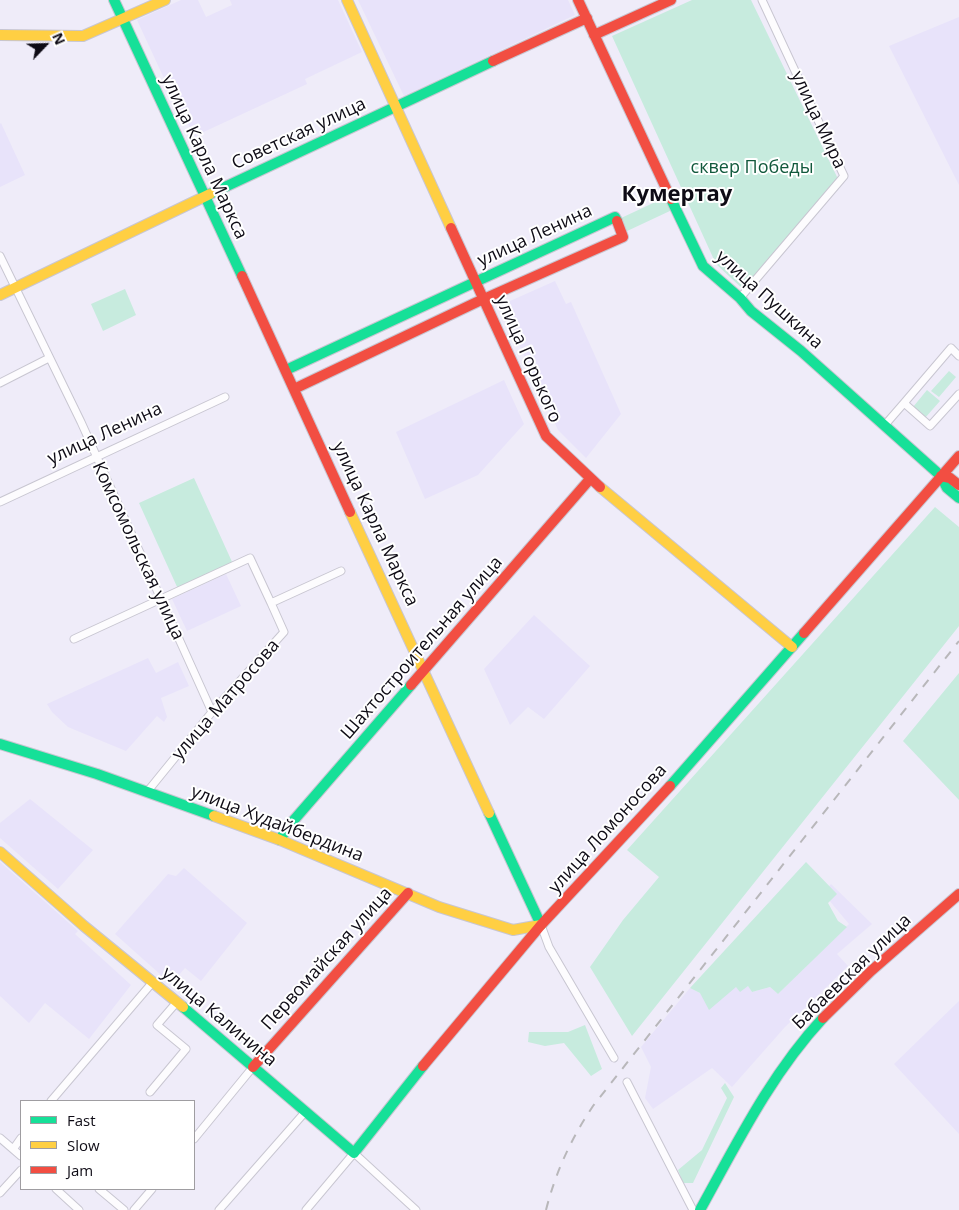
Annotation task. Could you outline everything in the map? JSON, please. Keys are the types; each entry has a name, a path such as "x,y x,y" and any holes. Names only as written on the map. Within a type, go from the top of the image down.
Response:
{"main road":[{"name":"улица Карла Маркса","path":"114,0 541,925"},
{"path":"0,35 83,36 165,0"},
{"name":"улица Горького","path":"347,0 546,436 590,478 792,647"},
{"name":"улица Пушкина","path":"578,0 704,266 740,298 751,311 801,351 941,476 947,488 959,498"},
{"path":"594,35 671,0"},
{"name":"Советская улица","path":"0,295 204,197 587,18"},
{"name":"улица Ленина","path":"286,370 615,217 623,237 483,299 294,389"},
{"name":"улица Ломоносова","path":"354,1153 433,1053 541,925 637,823 959,456"},
{"name":"улица Пушкина","path":"941,476 950,478 959,485"},
{"name":"Шахтостроительная улица","path":"280,840 287,828 590,478"},
{"name":"улица Худайбердина","path":"0,744 97,774 280,840 439,907 513,930 541,925"},
{"name":"улица Калинина","path":"0,852 84,926 176,1003 229,1044 354,1153"},
{"name":"Первомайская улица","path":"253,1066 408,893"},
{"name":"Бабаевская улица","path":"700,1210 761,1103 791,1056 838,1004 958,898"}],"street":[{"name":"улица Мира","path":"740,298 844,176 762,0"},
{"name":"Комсомольская улица","path":"0,256 81,422 95,457 212,712"},
{"path":"884,426 951,348 959,356"},
{"path":"0,383 49,358"},
{"path":"904,403 930,426 959,394"},
{"name":"улица Ленина","path":"0,502 225,396"},
{"name":"улица Матросова","path":"147,792 212,712 284,632 250,558 160,599"},
{"path":"271,603 341,571"},
{"path":"74,639 160,599"},
{"name":"улица Карла Маркса","path":"541,925 549,947 614,1058"},
{"path":"52,1100 152,983"},
{"path":"150,1092 186,1049 157,1026 176,1003"},
{"name":"Первомайская улица","path":"195,1138 253,1066"},
{"path":"627,1082 693,1210"},
{"path":"219,1210 306,1111"},
{"path":"0,1138 20,1155"},
{"path":"14,1148 20,1139"},
{"name":"улица Ломоносова","path":"306,1210 354,1153"},
{"name":"улица Калинина","path":"354,1153 416,1210"},
{"path":"0,1193 20,1171"},
{"path":"57,1190 79,1210"},
{"path":"100,1190 124,1210"},
{"path":"134,1210 151,1190"}],"shaded area":[{"path":"181,0 198,0 206,17 232,5 230,0 338,0 362,52 305,79 307,84 195,136 175,102 137,20"},
{"path":"358,0 568,0 575,15 404,96"},
{"path":"959,17 959,185 889,46"},
{"path":"0,124 25,175 0,187"},
{"path":"555,281 566,304 571,302 621,414 586,458 558,430 501,305"},
{"path":"504,380 524,424 478,475 425,499 396,432"},
{"path":"226,574 241,606 187,631 172,599"},
{"path":"534,615 590,666 544,719 528,707 510,725 484,669"},
{"path":"148,658 156,673 178,662 189,686 161,698 167,717 164,722 157,716 126,751 68,727 52,712 47,704"},
{"path":"30,799 93,850 58,889 0,838 0,823"},
{"path":"0,862 78,931 75,934 131,985 89,1039 45,1003 29,1023 0,996"},
{"path":"184,868 247,923 201,981 185,968 171,984 115,934 168,874 176,876"},
{"path":"831,884 872,924 837,954 848,966 785,1027 732,1087 712,1068 653,1109 645,1098 651,1067 641,1047 690,988 700,993 748,986 752,992 770,987 778,994 849,924 823,893"},
{"path":"959,1001 959,1134 894,1064"}],"green space":[{"name":"сквер Победы","path":"692,0 751,0 839,181 745,291 716,264 612,36"},
{"path":"666,197 672,210 625,232 619,219"},
{"path":"125,289 136,315 103,331 91,304"},
{"path":"949,371 956,377 939,397 931,391"},
{"path":"927,390 940,401 925,418 913,407"},
{"path":"194,478 233,564 178,589 139,503"},
{"path":"935,507 959,527 959,626 632,1036 590,967 623,920 659,877 627,850"},
{"path":"959,673 959,800 903,741"},
{"path":"806,862 837,894 828,903 838,921 847,927 778,994 770,987 752,992 748,986 740,992 736,987 709,1010 700,993 690,988"},
{"path":"585,1025 602,1069 591,1076 564,1043 545,1046 528,1042 529,1032 568,1032"},
{"path":"725,1083 734,1097 693,1183 683,1183 678,1170 702,1150 727,1098 721,1088"}],"railway":[{"path":"546,1210 554,1182 565,1156 593,1106 959,641"}],"traffic: fast":[{"path":"114,0 242,276"},
{"path":"210,194 493,61"},
{"path":"671,199 703,266 740,298 751,311 801,351 941,476 947,488 959,498"},
{"path":"286,370 615,217 617,221"},
{"path":"670,786 804,633"},
{"path":"280,840 287,828 411,685"},
{"path":"0,744 97,774 214,816"},
{"path":"489,813 541,925"},
{"path":"183,1007 354,1153 423,1066"},
{"path":"700,1210 741,1135 771,1086 787,1062 823,1018"}],"traffic: slow":[{"path":"0,35 83,36 165,0"},
{"path":"347,0 451,228"},
{"path":"0,295 210,194"},
{"path":"600,487 792,647"},
{"path":"350,512 489,813"},
{"path":"214,816 280,840 439,907 513,930 541,925"},
{"path":"0,852 84,926 183,1007"}],"traffic: jam":[{"path":"578,0 671,199"},
{"path":"594,35 671,0"},
{"path":"493,61 587,18"},
{"path":"294,389 477,302 623,237 617,221"},
{"path":"451,228 546,436 600,487"},
{"path":"242,276 350,512"},
{"path":"804,633 959,456"},
{"path":"941,476 950,478 959,485"},
{"path":"411,685 590,479"},
{"path":"423,1066 541,925 670,786"},
{"path":"253,1067 408,893"},
{"path":"823,1018 871,971 959,894"}],"district":[{"name":"Кумертау","path":"677,195"}]}
